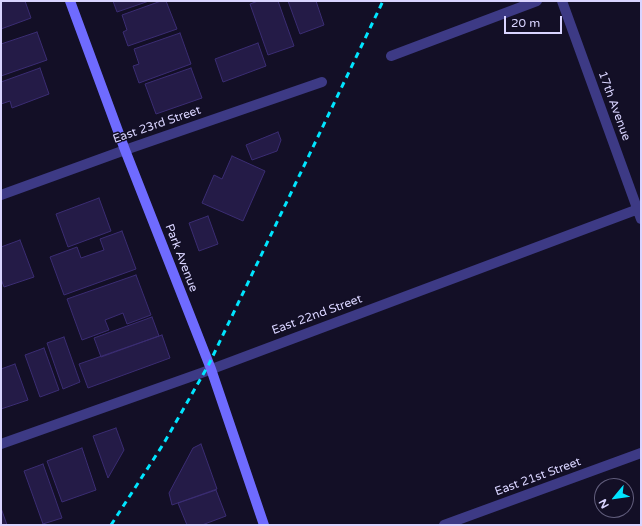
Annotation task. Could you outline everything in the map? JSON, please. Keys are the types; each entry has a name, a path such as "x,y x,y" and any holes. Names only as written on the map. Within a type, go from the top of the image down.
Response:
{"street":[{"name":"Park Avenue","path":"70,1 125,150 211,369 264,525"},
{"path":"391,56 537,1"},
{"name":"17th Avenue","path":"562,1 639,209 641,219"},
{"name":"East 23rd Street","path":"1,195 125,150 322,82"},
{"name":"East 22nd Street","path":"1,444 211,369 639,209"},
{"name":"East 21st Street","path":"444,525 641,453"}],"building":[{"path":"1,1 25,1 31,18 1,29"},
{"path":"113,1 149,1 117,12"},
{"path":"161,1 166,1 177,29 128,46 123,32 127,30 122,15"},
{"path":"258,1 278,1 294,46 268,55 250,4"},
{"path":"288,1 316,1 324,25 300,34"},
{"path":"37,32 47,60 1,76 1,44"},
{"path":"180,33 191,64 139,83 133,66 139,64 134,49"},
{"path":"258,43 266,66 223,82 215,59"},
{"path":"40,68 49,94 12,108 10,101 1,104 1,82"},
{"path":"191,68 202,98 156,114 145,84"},
{"path":"278,132 281,140 277,151 252,160 246,145"},
{"path":"232,156 265,171 243,221 202,203 214,175 222,179"},
{"path":"99,198 111,231 68,247 56,214"},
{"path":"208,216 218,244 199,251 189,223"},
{"path":"122,231 136,269 64,295 50,257 77,247 81,258 104,250 100,239"},
{"path":"20,240 34,277 4,287 1,279 1,247"},
{"path":"136,275 151,315 127,324 123,313 105,320 109,330 82,340 67,299"},
{"path":"152,317 159,336 101,357 94,338"},
{"path":"162,335 170,358 88,388 79,364"},
{"path":"64,337 80,382 63,389 47,343"},
{"path":"44,348 59,390 40,397 25,355"},
{"path":"15,364 28,400 1,409 1,369"},
{"path":"116,428 124,450 108,478 93,436"},
{"path":"201,444 217,489 172,505 169,493 193,448"},
{"path":"82,448 96,490 62,502 47,461"},
{"path":"43,464 62,518 43,524 24,471"},
{"path":"216,490 226,516 202,525 187,525 178,503"},
{"path":"1,508 7,525 1,525"}],"railway":[{"path":"111,525 164,443 209,364 383,1"}]}
